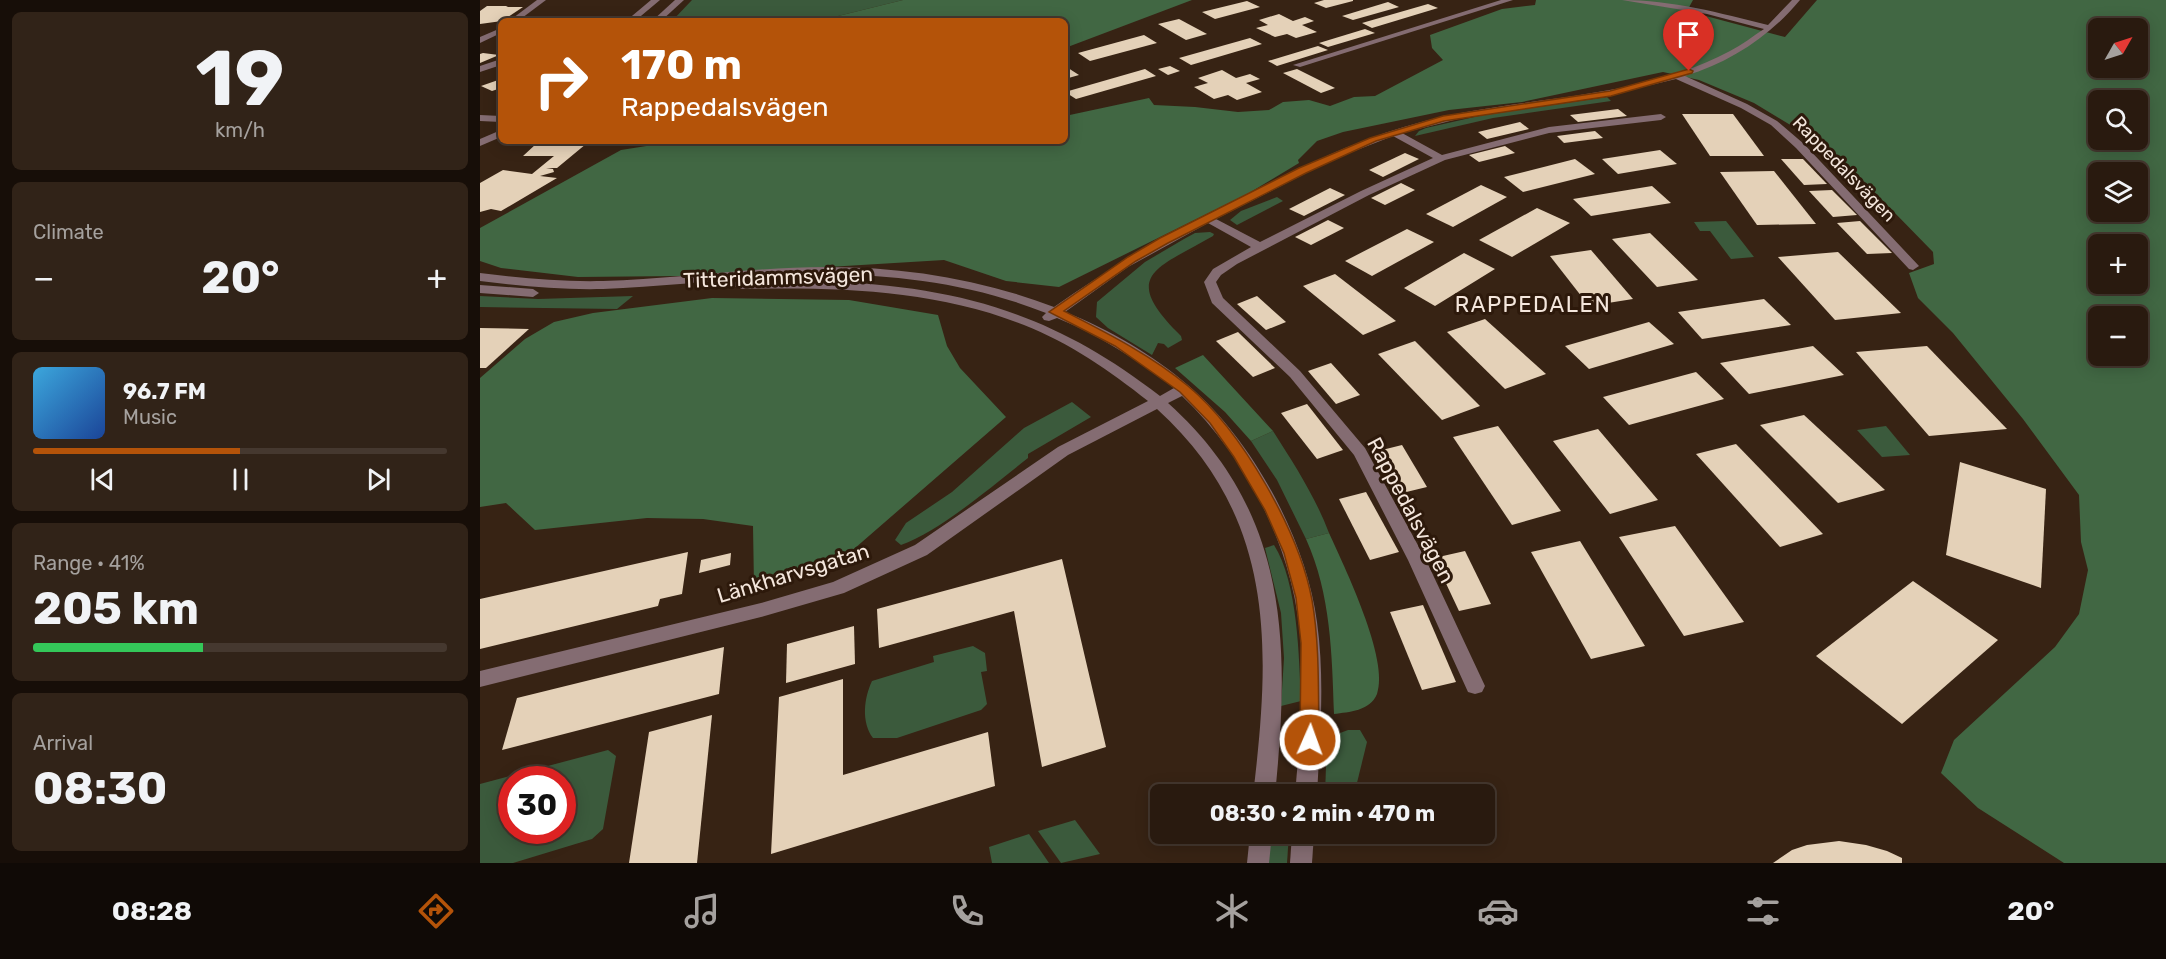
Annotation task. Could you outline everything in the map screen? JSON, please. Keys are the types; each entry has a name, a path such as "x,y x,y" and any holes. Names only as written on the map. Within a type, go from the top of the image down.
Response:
{"street":[{"path":"517,18 542,0"},
{"path":"634,18 656,0"},
{"path":"659,18 680,0"},
{"path":"1297,65 1509,0"},
{"path":"1626,0 1707,12 1771,28"},
{"path":"1037,325 1132,259 1331,157 1394,133 1454,117 1611,93 1677,76 1725,55 1771,28 1796,0"},
{"path":"480,40 498,31"},
{"path":"480,69 498,63"},
{"name":"Rappedalsvägen","path":"1677,76 1744,105 1774,123 1800,146 1913,266"},
{"name":"Rappedalsvägen","path":"1475,687 1417,560 1359,452 1295,374 1217,300 1210,282 1217,272 1260,246 1441,158 1549,130 1661,117"},
{"path":"480,118 498,119"},
{"path":"1394,133 1441,158"},
{"path":"480,143 498,134"},
{"path":"1208,219 1260,246"},
{"name":"Titteridammsvägen","path":"480,277 521,282 604,285 791,272 856,271 933,279 967,285 1019,299 1055,312 1120,344 1184,389 1215,420 1240,454 1272,510 1292,553 1304,598 1310,643 1311,722 1307,784"},
{"name":"Titteridammsvägen","path":"480,289 578,294 741,285 856,287 922,294 1004,313 1037,325 1101,360 1158,403 1196,438 1239,508 1258,558 1269,604 1273,666 1265,784"},
{"name":"Länkharvsgatan","path":"480,679 761,610 837,588 921,550 1063,451 1184,389"},
{"path":"1258,863 1259,844"},
{"path":"1301,863 1302,844"}],"green space":[{"path":"692,0 903,0 830,18 675,18"},
{"path":"903,0 1192,0 1068,47 1068,18 830,18"},
{"path":"1536,0 1693,0 1687,11 1785,37 1817,0 2166,0 2166,863 2064,863 1978,808 1941,773 1954,740 2055,647 2079,614 2088,570 2081,542 2079,495 2023,419 1953,333 1918,298 1909,273 1934,264 1933,252 1850,167 1792,126 1754,103 1699,80 1663,72 1522,102 1449,110 1343,132 1317,141 1298,160 1299,163 1249,193 1059,287 1006,281 944,260 681,276 578,277 501,268 480,261 480,228 621,150 659,144 1068,144 1068,115 1149,98 1154,105 1238,112 1269,110 1283,102 1309,100 1330,106 1354,97 1375,96 1443,60 1432,48 1430,35 1502,9 1535,5"},
{"path":"1607,97 1611,101 1493,118 1415,136 1426,128 1483,115"},
{"path":"1277,197 1283,201 1237,225 1230,220 1241,211"},
{"path":"1726,221 1754,257 1731,259 1710,231 1700,231 1694,222"},
{"path":"1195,233 1214,234 1213,236 1161,266 1152,276 1149,286 1152,299 1162,316 1182,340 1168,348 1158,343 1152,355 1108,328 1096,317 1097,302 1145,262"},
{"path":"480,296 538,299 633,296 617,309 480,307"},
{"path":"712,298 849,300 938,315 947,346 960,368 1006,417 847,555 754,586 753,526 703,519 647,518 535,530 506,503 480,507 480,378 525,339 554,322 593,313"},
{"path":"1203,355 1273,431 1251,441 1225,412 1175,368"},
{"path":"1072,402 1091,417 1028,454 1028,458 1000,481 932,530 901,545 895,540 906,523 952,492 1024,428"},
{"path":"1886,426 1910,455 1882,457 1857,430"},
{"path":"1273,431 1311,493 1329,533 1306,539 1277,480 1251,441"},
{"path":"1329,533 1364,613 1377,659 1379,679 1377,694 1369,704 1358,710 1334,714 1329,625 1321,581 1306,539"},
{"path":"1274,545 1282,561 1293,599 1301,701 1281,706 1284,658 1281,613 1265,548"},
{"path":"973,646 985,653 987,671 981,672 987,704 981,710 897,738 873,738 865,717 867,695 872,681 934,662 933,656"},
{"path":"1348,730 1360,730 1367,742 1357,784 1325,784 1327,738"},
{"path":"608,750 616,756 603,829 592,839 576,844 576,766 548,766"},
{"path":"498,779 498,844 576,844 513,863 480,863 480,784"},
{"path":"1075,820 1100,854 1061,863 1038,831"},
{"path":"1029,834 1049,863 992,863 989,847"},
{"path":"1269,844 1288,844 1287,863 1268,863"}],"building":[{"path":"1324,0 1353,1 1326,8 1314,3"},
{"path":"1247,1 1260,7 1215,19 1202,12"},
{"path":"1388,2 1399,7 1353,20 1342,16"},
{"path":"1428,4 1438,8 1372,28 1362,23"},
{"path":"487,6 523,7 506,18 498,18 498,22 480,24 480,11"},
{"path":"1279,14 1293,21 1305,17 1314,21 1302,25 1317,32 1296,38 1287,34 1275,37 1256,28 1268,25 1259,20"},
{"path":"1179,19 1207,34 1186,40 1158,24"},
{"path":"1365,29 1375,33 1328,47 1319,43"},
{"path":"1144,35 1157,43 1090,61 1078,53"},
{"path":"1250,38 1262,44 1191,65 1179,58"},
{"path":"1318,46 1328,50 1277,66 1268,61"},
{"path":"483,53 498,55 480,63 480,54"},
{"path":"1170,66 1180,71 1168,75 1158,69"},
{"path":"1068,68 1079,75 1068,78"},
{"path":"1145,69 1156,76 1076,99 1068,94 1068,91"},
{"path":"1297,69 1335,88 1321,93 1283,73"},
{"path":"1222,70 1236,78 1250,74 1260,79 1246,83 1262,92 1237,100 1228,95 1214,99 1194,87 1208,83 1198,78"},
{"path":"498,80 498,89 492,91 481,86"},
{"path":"1618,109 1627,116 1578,122 1570,115"},
{"path":"1682,114 1733,114 1764,156 1710,156"},
{"path":"1520,122 1529,129 1487,139 1478,132"},
{"path":"1595,131 1603,138 1564,143 1557,136"},
{"path":"536,144 586,144 557,168 546,168 553,169 554,172 540,176 557,178 501,211 491,209 480,212 480,183 503,170 532,174 554,156 523,156"},
{"path":"1505,146 1515,153 1479,162 1469,155"},
{"path":"1660,150 1677,164 1618,174 1602,159"},
{"path":"1405,153 1419,159 1383,177 1369,170"},
{"path":"1575,159 1595,174 1523,192 1504,177"},
{"path":"1781,159 1803,159 1827,184 1804,185"},
{"path":"1774,171 1816,224 1757,225 1720,172"},
{"path":"1401,183 1415,190 1385,205 1371,198"},
{"path":"1481,185 1507,197 1453,227 1426,214"},
{"path":"1652,186 1671,203 1591,216 1573,199"},
{"path":"1330,188 1345,195 1304,216 1289,209"},
{"path":"1832,190 1857,215 1833,217 1809,191"},
{"path":"1537,208 1570,223 1512,257 1479,240"},
{"path":"1328,220 1344,228 1311,245 1295,237"},
{"path":"1860,221 1892,253 1867,254 1837,223"},
{"path":"1407,229 1434,242 1372,276 1345,261"},
{"path":"1650,233 1698,280 1657,287 1612,239"},
{"path":"1591,250 1633,299 1589,306 1550,256"},
{"path":"1838,252 1901,313 1835,320 1778,257"},
{"path":"1464,253 1495,269 1435,306 1404,288"},
{"path":"1335,274 1396,321 1363,335 1303,286"},
{"path":"1257,296 1286,322 1266,330 1237,304"},
{"path":"1764,299 1791,325 1702,339 1678,312"},
{"path":"1485,319 1546,374 1505,389 1447,332"},
{"path":"1649,322 1674,344 1589,369 1565,346"},
{"path":"480,328 529,329 486,368 480,368"},
{"path":"1238,332 1275,368 1253,377 1216,341"},
{"path":"1415,341 1480,406 1442,420 1378,354"},
{"path":"1813,346 1844,375 1749,394 1720,363"},
{"path":"1927,346 2007,429 1929,436 1856,352"},
{"path":"1331,363 1360,395 1336,404 1308,371"},
{"path":"1696,372 1724,399 1629,425 1603,397"},
{"path":"1307,404 1343,450 1317,459 1281,413"},
{"path":"1804,415 1885,490 1838,503 1760,425"},
{"path":"1498,426 1561,511 1512,525 1453,437"},
{"path":"1598,429 1658,500 1610,514 1553,441"},
{"path":"1736,444 1823,534 1780,547 1696,454"},
{"path":"1402,445 1427,487 1398,494 1374,452"},
{"path":"1960,462 2046,489 2041,588 1946,555"},
{"path":"1366,492 1399,552 1370,560 1339,499"},
{"path":"1675,526 1744,622 1684,636 1619,537"},
{"path":"1580,541 1645,646 1591,659 1531,552"},
{"path":"1465,551 1491,604 1459,611 1434,558"},
{"path":"688,552 682,594 660,599 658,606 480,649 480,599"},
{"path":"731,553 730,565 699,573 701,560"},
{"path":"1062,559 1106,747 1042,767 1014,611 879,648 877,609"},
{"path":"1913,581 1998,640 1902,724 1816,656"},
{"path":"1423,605 1456,682 1422,690 1390,612"},
{"path":"854,626 855,664 786,683 787,644"},
{"path":"724,647 719,694 502,750 517,698"},
{"path":"843,679 843,775 988,732 995,786 771,854 779,697"},
{"path":"712,715 697,863 629,863 649,732"},
{"path":"1839,841 1887,851 1902,858 1902,863 1773,863 1792,850 1807,845"}],"district":[{"name":"RAPPEDALEN","path":"1533,304"}],"route":[{"path":"1310,740 1310,643 1304,598 1292,553 1272,510 1240,454 1215,420 1184,389 1120,344 1055,312 1132,259 1164,241 1331,157 1373,140 1443,119 1611,93 1689,71"}]}
